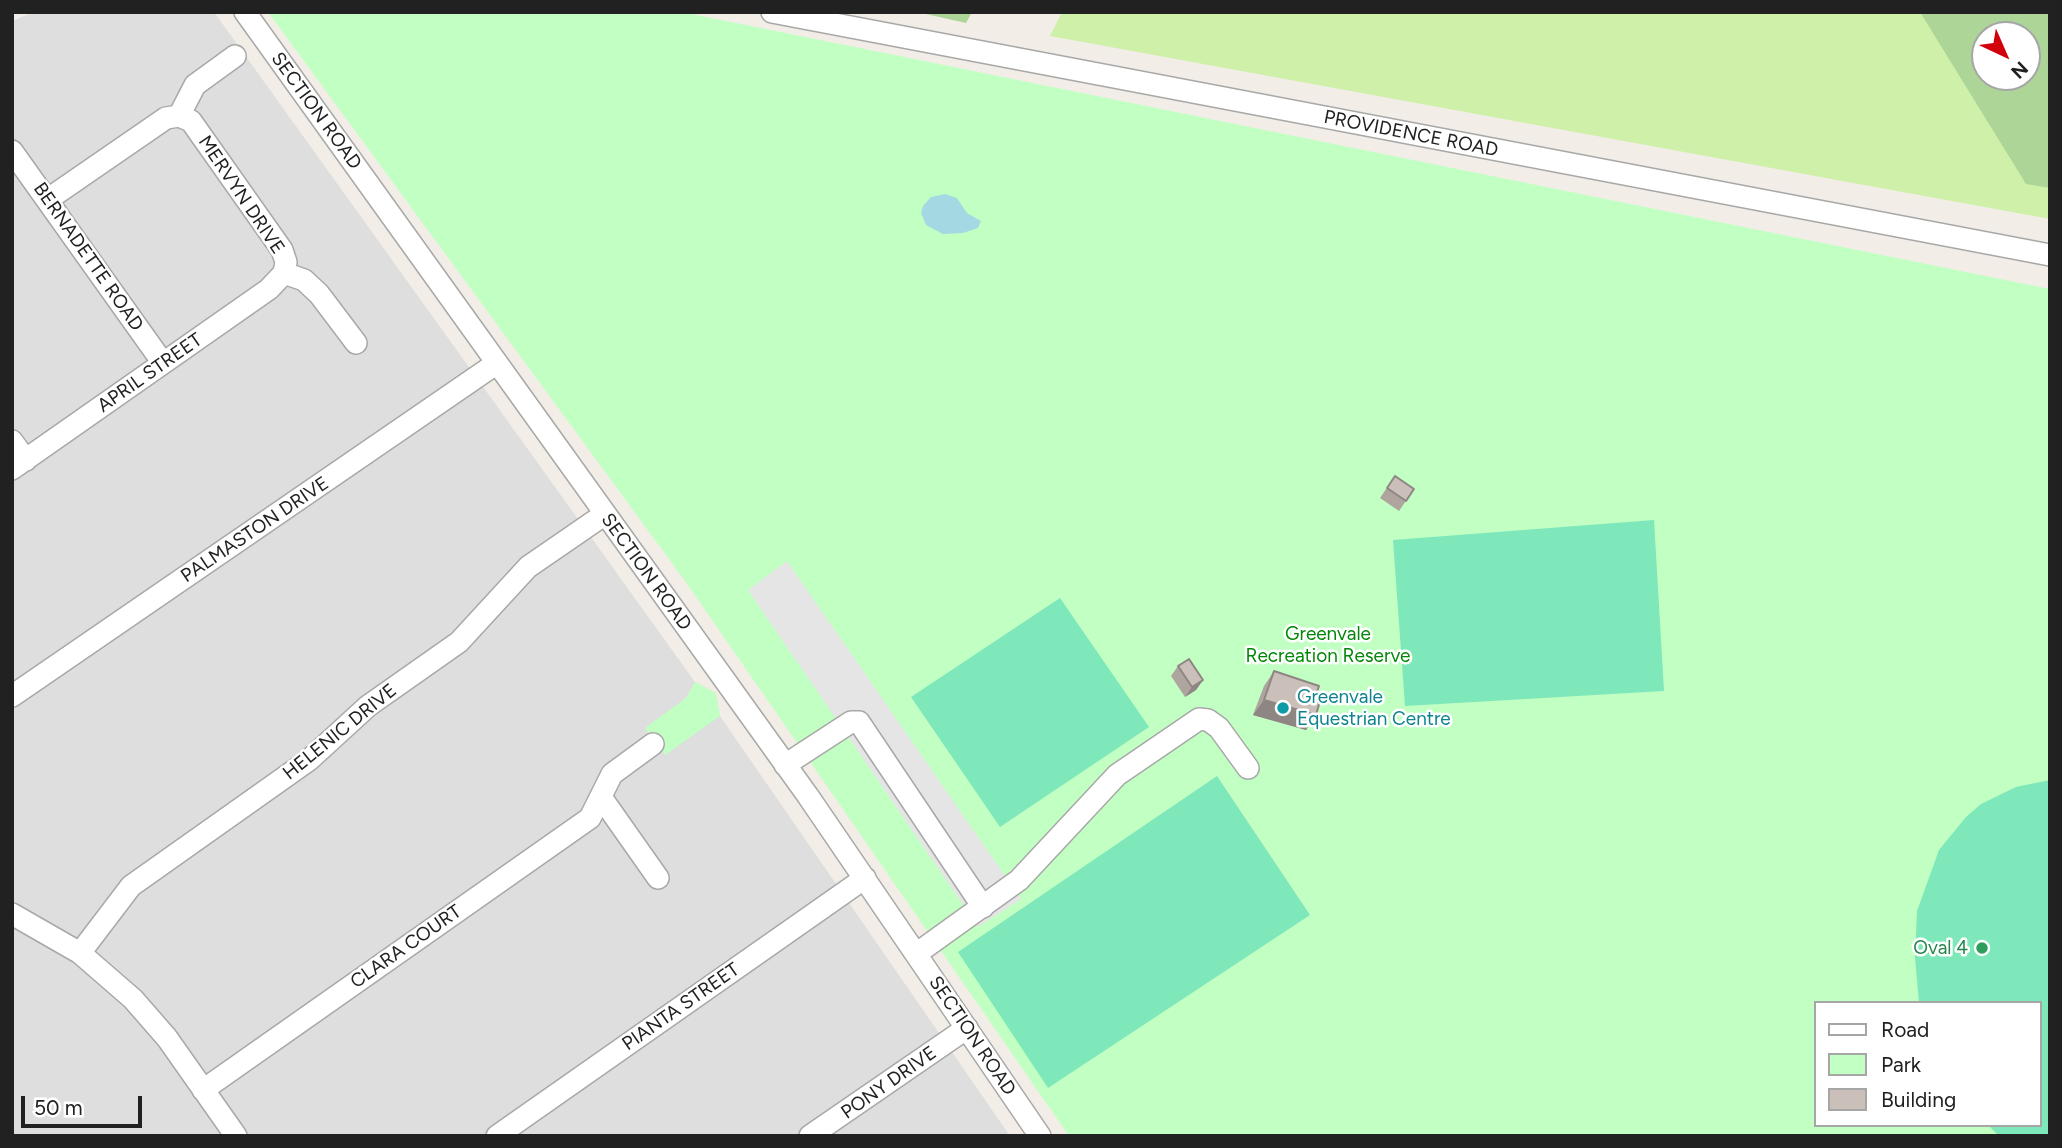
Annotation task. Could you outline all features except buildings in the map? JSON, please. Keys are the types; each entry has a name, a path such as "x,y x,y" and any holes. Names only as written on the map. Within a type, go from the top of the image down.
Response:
{"street":[{"name":"SECTION ROAD","path":"245,12 865,878 1040,1136"},
{"name":"PROVIDENCE ROAD","path":"782,13 2050,255"},
{"path":"47,200 166,118 179,116 195,85 235,56"},
{"name":"MERVYN DRIVE","path":"179,116 191,121 282,250 286,262 284,273"},
{"name":"BERNADETTE ROAD","path":"12,152 163,363"},
{"path":"284,273 304,280 319,294 356,344"},
{"name":"APRIL STREET","path":"19,465 270,289 284,273"},
{"name":"PALMASTON DRIVE","path":"12,696 497,363"},
{"path":"12,441 19,465"},
{"name":"HELENIC DRIVE","path":"80,953 131,886 309,760 368,706 459,642 528,567 605,514"},
{"path":"916,954 1019,880 1117,775 1199,719 1208,720 1219,728 1248,768"},
{"path":"785,765 852,722 859,722 983,906"},
{"name":"CLARA COURT","path":"203,1090 590,818 612,774 653,744"},
{"path":"601,797 658,878"},
{"name":"PIANTA STREET","path":"497,1136 865,878"},
{"path":"12,914 80,953 149,1016 236,1136"},
{"name":"PONY DRIVE","path":"810,1136 967,1028"}],"shaded area":[{"path":"34,12 214,12 695,682 716,693 720,716 1010,1136 12,1136 12,21"},
{"path":"787,561 1021,899 978,927 748,590"}],"green space":[{"name":"Greenvale Recreation Reserve","path":"268,12 682,12 2050,289 2050,1136 1069,1136 685,581"},
{"path":"917,12 972,12 966,23"},
{"path":"1062,12 2050,12 2050,219 1050,36"},
{"path":"1920,12 2050,12 2050,188 2026,184"},
{"path":"1654,520 1664,691 1405,706 1393,540"},
{"path":"1060,598 1149,727 1000,827 911,697"},
{"path":"695,682 716,693 720,716 665,755 645,728 686,698"},
{"path":"1217,776 1310,915 1048,1088 958,952"},
{"name":"Oval 4","path":"2050,780 2050,1136 1999,1136 1990,1127 2041,1127 2041,1001 1919,1001 1915,958 1917,911 1939,850 1966,817 1981,804 2016,787"}],"water":[{"path":"945,194 957,198 967,213 981,221 978,228 963,233 943,234 926,225 921,213 923,206 931,197"}],"place":[{"name":"Greenvale Equestrian Centre","path":"1283,708"},
{"name":"Oval 4","path":"1982,948"}]}
